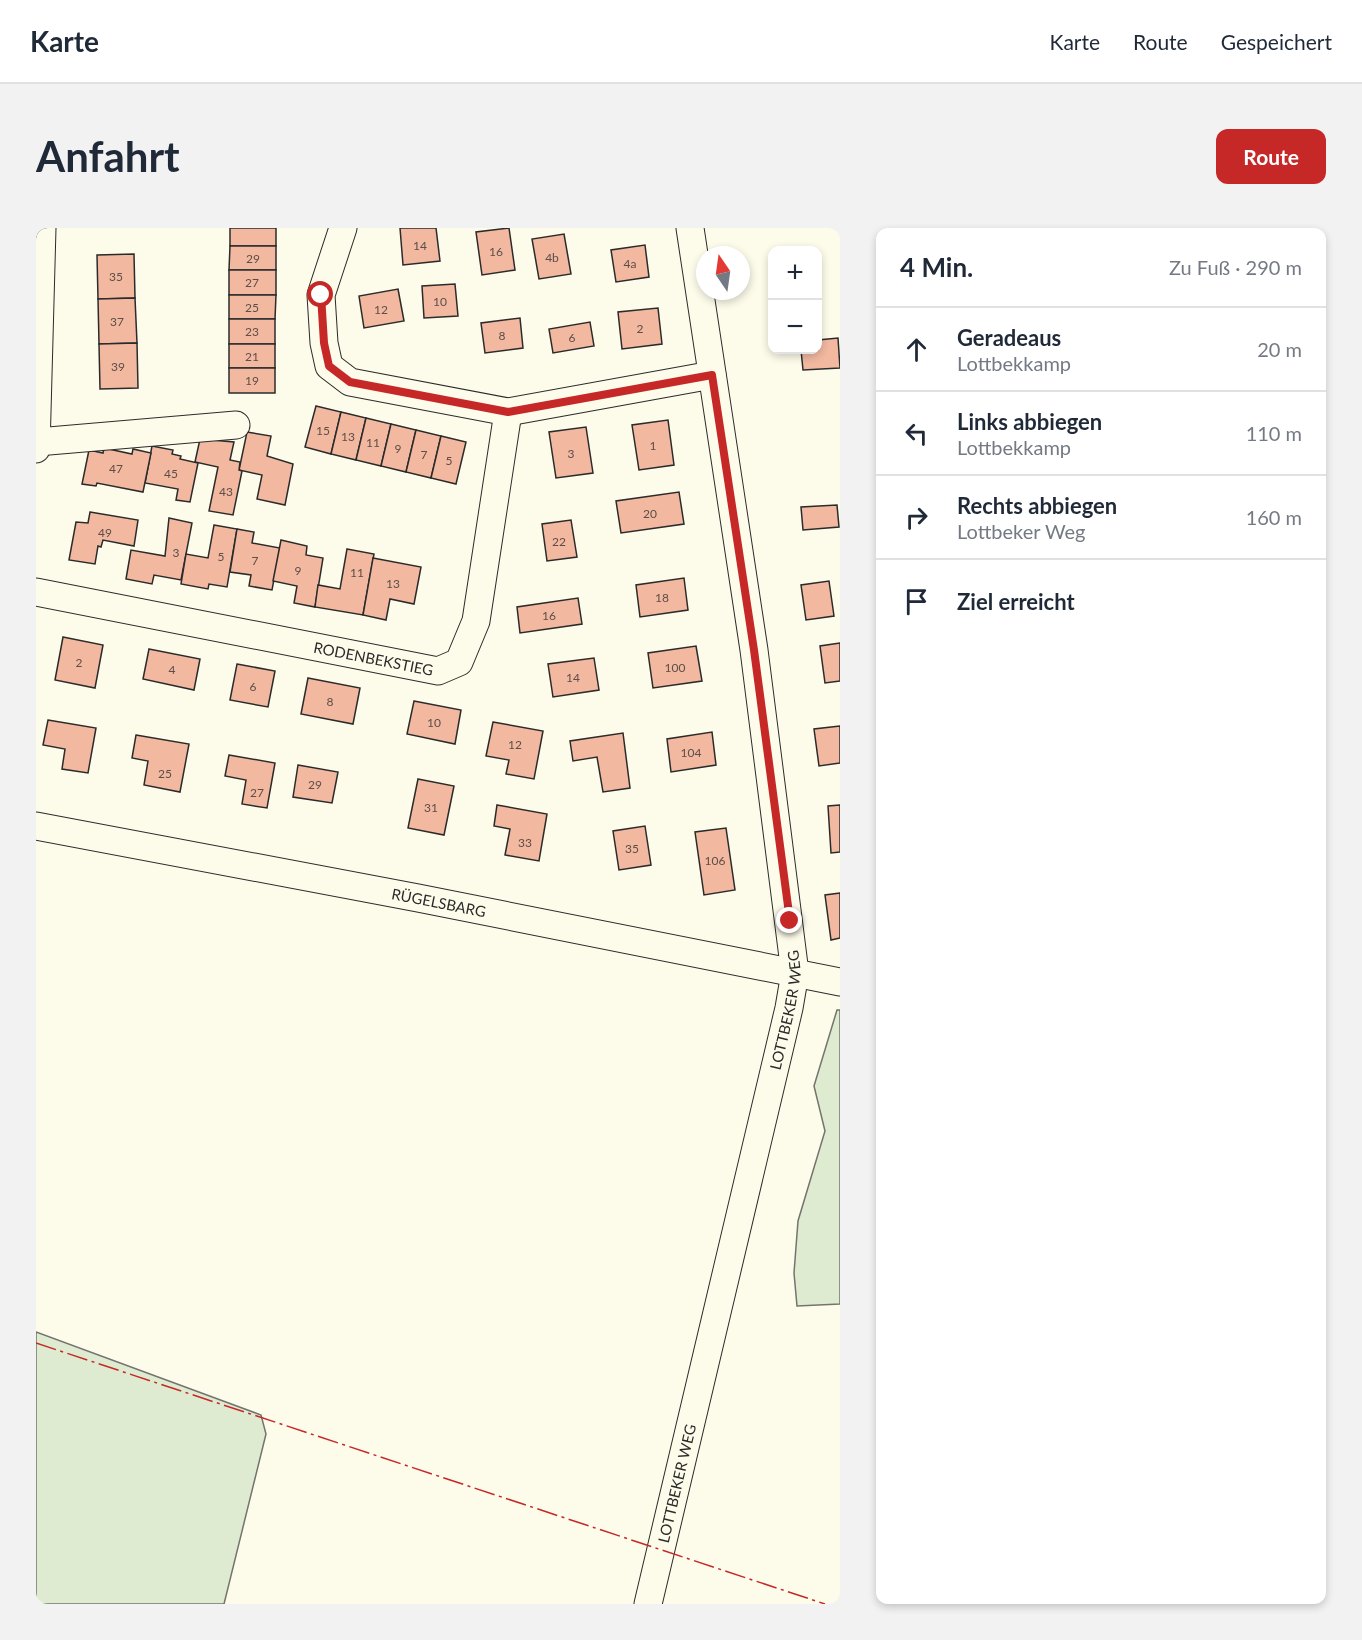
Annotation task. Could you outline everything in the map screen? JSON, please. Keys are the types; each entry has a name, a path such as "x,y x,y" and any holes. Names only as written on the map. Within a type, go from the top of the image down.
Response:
{"street":[{"path":"36,449 42,228"},
{"path":"343,228 321,295 324,343 329,366 350,382 508,412 712,375"},
{"name":"LOTTBEKER WEG","path":"648,1604 789,1008 795,974 794,944 754,650 690,228"},
{"name":"RODENBEKSTIEG","path":"36,592 438,671 459,662 476,621 508,412"},
{"path":"37,442 236,425"},
{"name":"RÜGELSBARG","path":"36,826 418,898 840,982"}],"green space":[{"path":"837,1010 840,1010 840,1304 797,1306 794,1273 798,1221 825,1131 814,1086"},
{"path":"36,1332 261,1415 266,1434 224,1604 36,1604"}],"building":[{"path":"230,228 276,228 276,246 230,246"},
{"path":"400,228 436,228 440,261 403,265"},
{"path":"509,228 515,270 482,275 476,232"},
{"path":"564,234 571,274 539,279 532,239"},
{"path":"645,245 649,277 616,282 611,250"},
{"path":"230,246 276,246 276,270 229,270"},
{"path":"134,254 135,298 98,299 97,255"},
{"path":"229,270 276,270 276,295 229,295"},
{"path":"455,284 458,316 424,318 422,286"},
{"path":"398,289 404,321 364,328 359,296"},
{"path":"229,295 276,295 275,319 229,319"},
{"path":"135,298 137,343 99,344 98,299"},
{"path":"658,308 662,344 622,349 618,312"},
{"path":"520,318 523,348 485,353 481,323"},
{"path":"229,319 275,319 275,344 229,344"},
{"path":"590,322 594,346 553,353 549,329"},
{"path":"838,338 840,368 803,370 801,354 822,354 822,340"},
{"path":"137,343 138,388 100,389 99,344"},
{"path":"229,344 275,344 275,368 229,368"},
{"path":"229,368 275,368 275,393 229,393"},
{"path":"316,406 341,412 331,454 305,447"},
{"path":"341,412 366,418 356,460 331,454"},
{"path":"366,418 391,424 381,466 356,460"},
{"path":"668,420 674,465 639,470 632,425"},
{"path":"391,424 416,430 406,472 381,466"},
{"path":"586,427 593,473 556,478 549,432"},
{"path":"416,430 441,436 431,478 406,472"},
{"path":"247,432 271,436 267,456 293,464 285,505 257,499 262,475 239,470"},
{"path":"441,436 466,442 456,484 431,478"},
{"path":"200,439 234,442 230,460 240,462 239,470 242,471 233,515 209,511 218,467 195,462"},
{"path":"152,446 173,450 172,454 181,456 180,459 198,463 190,502 176,500 178,489 145,483"},
{"path":"104,448 132,454 133,449 151,453 143,492 97,483 96,486 82,484 89,450 103,453"},
{"path":"679,492 684,524 621,533 616,501"},
{"path":"837,505 839,527 803,530 801,507"},
{"path":"90,512 138,520 134,546 103,540 101,547 98,546 95,564 69,560 76,522 88,523"},
{"path":"169,518 192,523 181,580 154,575 152,584 126,579 131,550 165,556"},
{"path":"571,520 577,557 547,561 542,524"},
{"path":"214,525 237,529 227,587 209,584 208,589 181,584 186,554 208,558"},
{"path":"237,529 254,532 252,543 280,548 272,590 249,586 251,575 230,572"},
{"path":"281,540 307,546 306,555 323,558 315,607 294,603 297,586 273,581"},
{"path":"347,549 374,554 363,615 315,607 318,585 340,589"},
{"path":"373,558 421,567 414,604 390,599 386,620 363,615"},
{"path":"684,578 688,610 640,617 636,585"},
{"path":"829,581 834,616 806,620 801,585"},
{"path":"578,598 582,624 520,633 517,607"},
{"path":"63,637 103,645 95,688 55,680"},
{"path":"840,643 840,681 825,683 820,646"},
{"path":"696,646 702,681 653,688 648,653"},
{"path":"149,649 200,659 194,690 143,679"},
{"path":"594,658 599,690 553,697 548,664"},
{"path":"237,664 275,671 268,707 230,700"},
{"path":"308,678 360,688 353,724 301,714"},
{"path":"414,701 461,710 455,744 407,734"},
{"path":"48,720 96,728 88,773 62,769 65,749 43,745"},
{"path":"493,722 543,731 534,779 506,774 509,760 486,756"},
{"path":"840,726 840,763 819,766 814,729"},
{"path":"712,732 716,765 671,772 667,739"},
{"path":"623,733 630,788 603,792 597,757 573,761 570,741"},
{"path":"136,735 189,744 180,792 144,785 148,761 132,758"},
{"path":"229,755 275,763 267,808 242,804 246,780 225,776"},
{"path":"298,765 338,772 332,803 293,797"},
{"path":"418,779 454,786 444,835 408,828"},
{"path":"497,805 547,814 539,861 505,855 510,829 494,826"},
{"path":"840,805 840,852 831,853 828,806"},
{"path":"645,826 651,865 619,870 613,831"},
{"path":"726,828 735,890 704,895 695,832"},
{"path":"840,893 840,938 831,940 825,895"}],"power":[{"path":"36,1343 825,1604"}],"route":[{"path":"321,295 324,343 329,366 350,382 508,412 712,375 729,500 754,650 790,921"}]}
